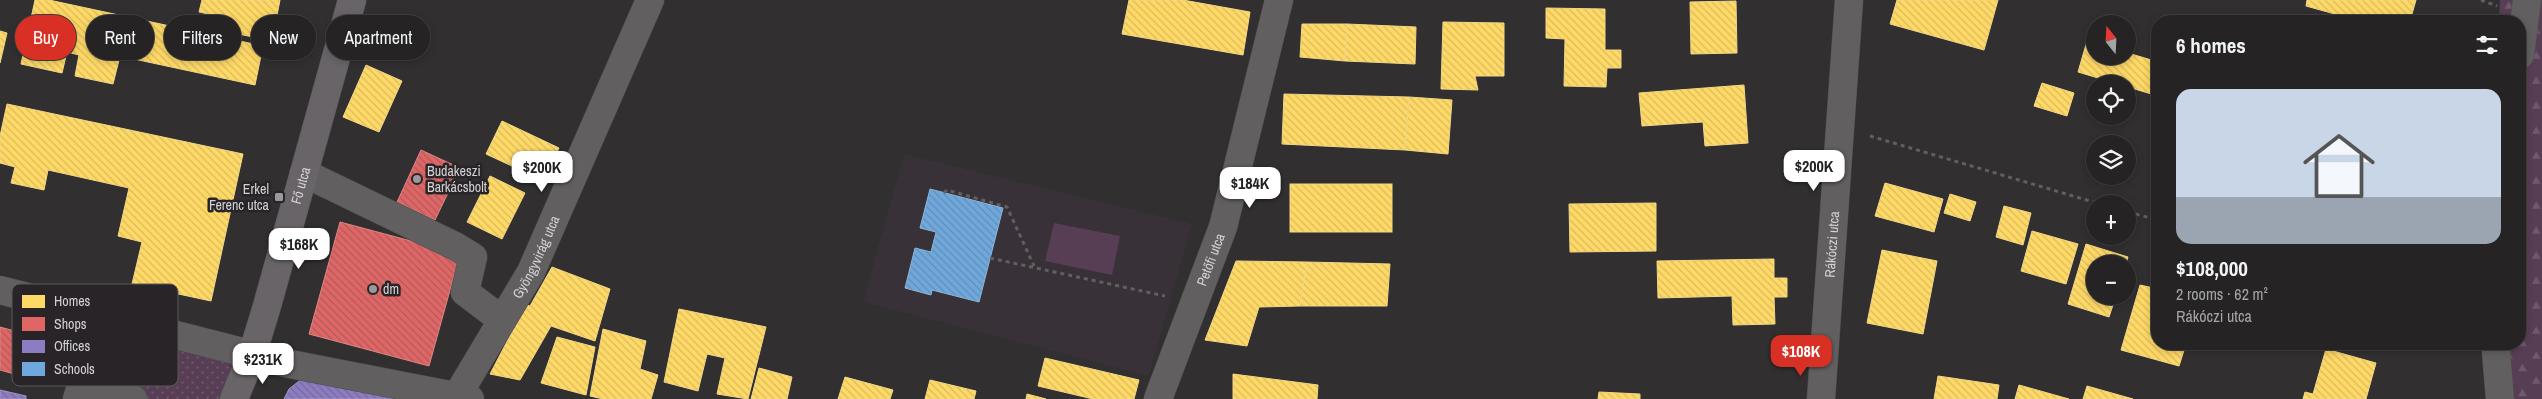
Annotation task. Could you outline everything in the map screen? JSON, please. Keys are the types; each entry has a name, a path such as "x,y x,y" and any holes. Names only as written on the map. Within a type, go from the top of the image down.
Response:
{"main road":[{"name":"Fő utca","path":"234,399 252,355 352,0"}],"street":[{"name":"Gyöngyvirág utca","path":"463,398 502,320 531,272 650,0"},
{"name":"Petőfi utca","path":"1158,399 1224,227 1279,0"},
{"name":"Rákóczi utca","path":"1821,399 1849,0"},
{"path":"2525,15 2527,0"},
{"path":"304,174 455,246 473,257 466,292 502,320"},
{"path":"178,335 252,355 463,398"},
{"path":"2497,350 2500,399"},
{"path":"80,391 133,399"}],"path":[{"path":"1840,128 2086,200"},
{"path":"944,193 947,190 1006,207 1034,267"},
{"path":"2136,214 2151,218"},
{"path":"990,258 1195,302"}],"shaded area":[{"path":"904,154 1192,224 1149,376 863,302"}],"green space":[{"path":"2500,0 2542,0 2542,399 2488,399 2490,350 2526,350 2526,15 2499,15"},
{"path":"1054,223 1120,236 1112,275 1045,261"},
{"path":"178,335 252,355 234,399 77,399 81,386 178,386"}],"building: Homes":[{"path":"35,0 49,0 119,15 86,15 86,60 119,60 113,84 75,76 79,55 76,54 76,15 32,15"},
{"path":"202,0 280,0 277,15 251,15 251,37 241,35 241,15 213,15 199,12"},
{"path":"1129,0 1183,0 1250,12 1243,55 1122,34"},
{"path":"1897,0 1998,0 1984,50 1890,24"},
{"path":"2307,0 2416,0 2412,15 2338,15 2306,6"},
{"path":"1736,1 1737,53 1691,54 1690,2"},
{"path":"1546,8 1605,9 1605,50 1621,50 1621,68 1607,68 1606,87 1564,86 1565,39 1546,38"},
{"path":"1443,22 1504,23 1504,76 1475,76 1478,90 1441,89"},
{"path":"154,23 164,25 164,60 241,60 241,41 251,43 251,60 260,60 255,85 139,60 154,60"},
{"path":"1302,24 1347,24 1345,61 1300,57"},
{"path":"1347,24 1416,27 1415,64 1345,61"},
{"path":"0,31 7,33 0,63"},
{"path":"2086,44 2086,65 2136,65 2136,55 2151,60 2151,94 2136,89 2136,75 2088,75 2078,72"},
{"path":"22,60 65,60 62,73 21,64"},
{"path":"366,65 402,81 379,132 343,117"},
{"path":"2042,83 2074,93 2067,116 2034,106"},
{"path":"1744,85 1748,143 1705,146 1703,122 1642,126 1639,93"},
{"path":"1284,94 1409,97 1405,150 1282,144"},
{"path":"1409,97 1452,100 1448,154 1405,150"},
{"path":"7,104 243,154 211,301 178,294 178,284 132,284 142,242 118,236 129,188 48,170 44,190 11,183 15,167 0,163 0,136"},
{"path":"502,121 559,148 544,181 486,154"},
{"path":"490,176 525,193 502,239 467,222"},
{"path":"1885,183 1943,199 1934,232 1875,216"},
{"path":"1290,184 1392,184 1392,232 1290,232"},
{"path":"1950,194 1976,202 1970,221 1944,213"},
{"path":"1656,203 1656,251 1570,252 1569,204"},
{"path":"2004,206 2031,213 2023,245 1996,237"},
{"path":"2032,231 2078,244 2066,284 2021,271"},
{"path":"2086,244 2122,255 2086,255 2086,305 2113,305 2109,317 2068,304"},
{"path":"1882,250 1937,261 1923,334 1867,323"},
{"path":"1774,259 1774,278 1787,278 1787,297 1774,297 1775,324 1733,325 1732,296 1658,298 1657,261"},
{"path":"1236,261 1307,262 1300,306 1259,307 1247,346 1205,340"},
{"path":"1307,262 1390,264 1387,306 1300,306"},
{"path":"552,267 610,289 595,341 551,326 520,380 490,374 526,305 530,306"},
{"path":"2140,285 2151,287 2151,350 2184,350 2179,366 2121,350 2134,305 2136,305"},
{"path":"679,309 766,327 748,399 717,394 725,358 707,354 698,391 664,382"},
{"path":"603,329 646,341 640,369 658,375 651,399 603,399 590,396"},
{"path":"557,337 595,347 586,395 541,383"},
{"path":"2326,350 2376,363 2366,399 2303,399 2305,392 2313,394"},
{"path":"1045,358 1139,380 1134,399 1093,399 1038,386"},
{"path":"759,368 792,377 787,399 751,399"},
{"path":"1233,374 1318,385 1317,399 1233,399"},
{"path":"1938,376 1999,385 1997,399 1934,399"},
{"path":"845,377 893,390 890,399 838,399"},
{"path":"930,380 976,391 974,399 925,399"},
{"path":"2019,385 2069,399 2015,399"},
{"path":"2087,386 2133,399 2083,399"},
{"path":"1599,392 1640,394 1640,399 1598,399"},
{"path":"1027,394 1046,399 1026,399"}],"building: Shops":[{"path":"421,150 460,168 435,220 397,202"},
{"path":"340,222 460,254 429,366 309,334"},
{"path":"0,327 12,330 12,373 0,370"}],"building: Offices":[{"path":"303,378 403,399 284,399 289,389"},
{"path":"0,390 26,396 26,399 0,399"}],"building: Schools":[{"path":"930,189 1003,208 979,302 932,290 931,295 905,288 915,248 931,252 936,232 920,228"}],"place":[{"name":"Budakeszi Barkácsbolt","path":"417,179"},
{"name":"Erkel Ferenc utca","path":"279,197"},
{"name":"dm","path":"373,289"}]}
